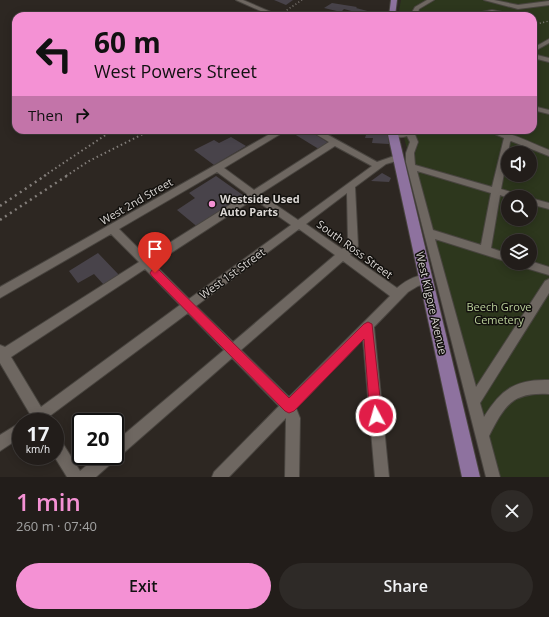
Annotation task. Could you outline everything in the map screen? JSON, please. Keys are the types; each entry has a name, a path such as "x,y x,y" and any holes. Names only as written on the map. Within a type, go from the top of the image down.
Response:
{"main road":[{"path":"392,12 394,0"},
{"name":"West Kilgore Avenue","path":"392,134 472,477"}],"street":[{"path":"239,0 268,12"},
{"path":"416,12 417,8 431,0"},
{"path":"487,0 531,6 549,3"},
{"path":"511,12 520,4"},
{"path":"537,48 549,40"},
{"path":"537,57 549,60"},
{"path":"537,109 549,112"},
{"name":"West 2nd Street","path":"0,293 276,134"},
{"path":"321,134 378,166"},
{"path":"411,134 414,142 410,154 412,167 493,477"},
{"path":"485,251 507,134 549,154"},
{"path":"33,413 1,355 335,142"},
{"name":"West 1st Street","path":"46,413 187,305 386,160 397,158"},
{"path":"412,167 501,192"},
{"name":"South Ross Street","path":"218,168 288,219 299,224 344,255 398,296"},
{"path":"124,443 353,246 351,186"},
{"path":"537,203 549,206"},
{"path":"112,228 289,407 293,418 292,477"},
{"path":"429,233 501,256"},
{"path":"537,267 549,271"},
{"path":"219,477 398,296 410,285 421,279 427,279"},
{"path":"474,403 549,284"},
{"path":"368,327 382,477"},
{"path":"482,435 504,398 521,388 549,387"},
{"path":"0,444 12,435"},
{"path":"64,459 75,477"},
{"path":"85,477 99,465"}],"green space":[{"name":"Beech Grove Cemetery","path":"401,0 549,0 549,477 489,477 406,154 407,149 403,134 537,134 537,12 399,12"}],"building":[{"path":"274,0 293,0 286,5"},
{"path":"332,3 357,7 356,8 371,12 355,12 344,9 341,12 324,8"},
{"path":"294,134 314,134 332,145 322,151"},
{"path":"388,134 389,144 372,143 373,138 365,138 366,135 362,135"},
{"path":"231,137 246,146 214,165 194,150 214,140 219,143"},
{"path":"382,173 391,178 389,182 371,181"},
{"name":"Westside Used Auto Parts","path":"216,176 247,198 200,229 177,210 195,198 189,193"},
{"path":"98,253 119,275 104,285 94,274 78,283 69,271"}],"railway":[{"path":"284,12 302,0"},
{"path":"537,24 549,21"},
{"path":"44,176 107,134"},
{"path":"66,176 89,161 143,134"},
{"path":"0,206 46,175"},
{"path":"0,220 68,175"}],"place":[{"name":"Westside Used Auto Parts","path":"212,204"}],"route":[{"path":"155,273 289,407 368,327 376,416"}]}
